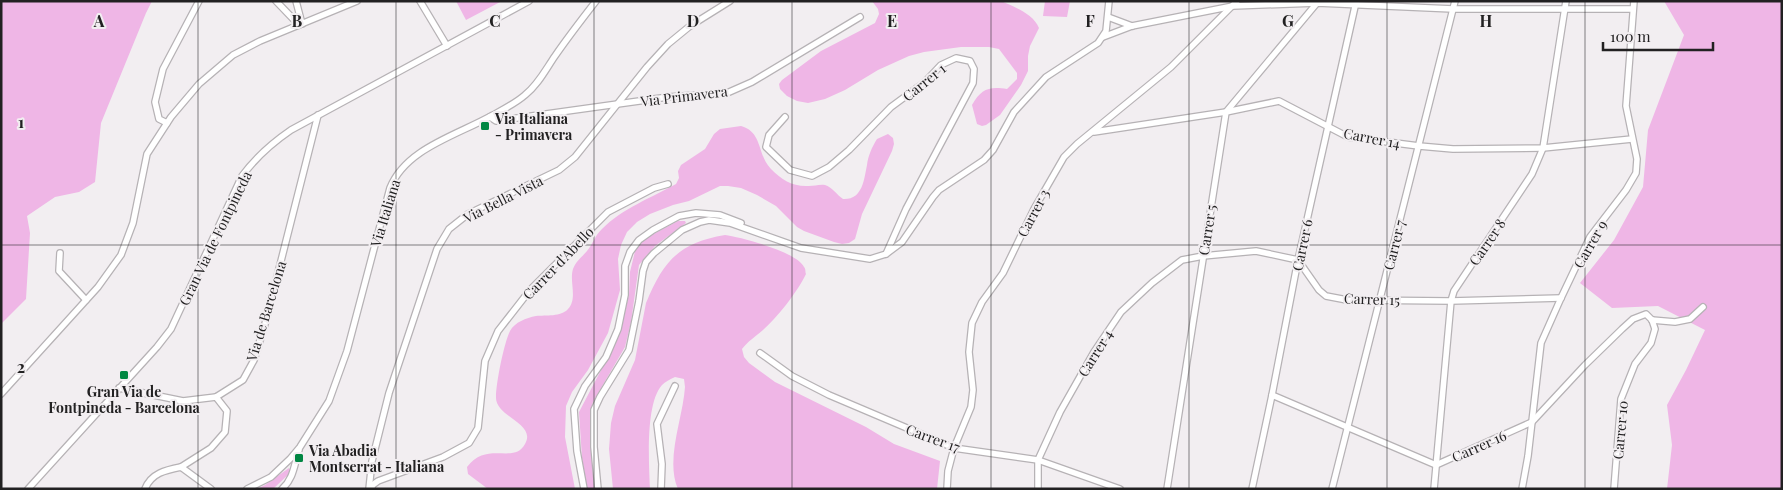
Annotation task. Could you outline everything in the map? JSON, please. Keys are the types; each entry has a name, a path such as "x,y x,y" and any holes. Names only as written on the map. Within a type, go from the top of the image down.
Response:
{"street":[{"path":"167,123 159,118 155,102 164,69 198,1"},
{"path":"276,1 301,24"},
{"path":"296,1 301,24"},
{"path":"1,394 98,287 121,255 133,223 147,154 167,123 199,84 233,55 260,41 357,1"},
{"path":"420,1 447,46"},
{"name":"Gran Via de Fontpineda","path":"28,489 171,329 236,188 250,166 279,138 529,1"},
{"name":"Via Italiana","path":"300,447 329,401 339,377 390,188 395,177 411,159 490,117 525,95 533,87 596,1"},
{"name":"Via Bella Vista","path":"371,488 372,461 389,393 437,249 449,229 468,214 559,170 575,157 668,44 690,26 730,1"},
{"path":"598,489 594,447 594,410 629,350 639,301 641,279 646,262 654,253 682,230 700,222 719,220 751,229 801,248 870,259 886,254 902,242 932,197 939,190 984,160 993,150 1014,112 1046,77 1091,49 1103,37 1106,31 1109,1"},
{"name":"Carrer 7","path":"1332,489 1455,1"},
{"name":"Carrer 8","path":"1434,489 1451,301 1454,291 1532,174 1543,148 1566,1"},
{"name":"Carrer 9","path":"1522,489 1542,343 1590,237 1626,190 1636,172 1637,159 1626,106 1634,1"},
{"path":"1103,37 1132,26 1235,3 1355,3 1454,9 1633,9"},
{"name":"Carrer 3","path":"947,489 948,471 954,448 971,407 973,390 968,352 972,323 982,302 1003,273 1034,209 1064,157 1171,67 1235,3"},
{"path":"1226,112 1317,3"},
{"name":"Carrer 6","path":"1252,489 1298,260 1329,128 1355,3"},
{"name":"Via Primavera","path":"490,117 496,121 668,98 727,93 752,82 860,16"},
{"path":"1108,17 1132,26"},
{"name":"Carrer 1","path":"785,117 769,135 766,147 790,170 812,176 829,168 850,150 891,107 925,82 940,65 956,58 970,61 974,69 973,83 906,209 886,254"},
{"name":"Carrer 14","path":"1092,132 1226,112 1279,101 1348,137 1419,146 1454,149 1543,148 1632,139"},
{"name":"Carrer 5","path":"1167,489 1226,112"},
{"name":"Via de Barcelona","path":"119,388 183,401 216,397 243,380 254,360 318,115"},
{"name":"Carrer d'Abello","path":"371,488 378,480 443,457 468,443 478,428 485,361 498,331 530,290 608,212 654,188 668,184"},
{"path":"584,489 577,451 574,409 585,386 606,357 618,329 625,296 625,266 630,252 639,240 679,216 696,213 720,215 737,221 751,229"},
{"path":"1203,256 1256,251 1298,260"},
{"path":"60,253 59,271 86,300"},
{"name":"Carrer 4","path":"1038,489 1038,460 1060,412 1094,352 1121,312 1152,283 1182,260 1203,256"},
{"name":"Carrer 15","path":"1298,260 1319,290 1326,296 1347,300 1451,301 1561,298"},
{"path":"1652,320 1674,322 1690,319 1702,307"},
{"name":"Carrer 16","path":"1272,395 1436,464 1532,422 1585,365 1633,319 1646,314 1652,320"},
{"name":"Carrer 10","path":"1614,489 1621,400 1635,364 1651,343 1655,329 1652,320"},
{"name":"Carrer 17","path":"760,353 792,376 829,395 954,448 1038,460 1120,489"},
{"path":"661,489 662,464 657,424 675,386"},
{"path":"145,489 147,484 159,472 181,466 211,448 225,432 226,411 216,397"},
{"path":"247,489 271,477 280,470 300,447"},
{"path":"282,489 293,474 300,447"},
{"path":"181,466 211,489"}],"shaded area":[{"path":"1,1 152,1 101,123 95,182 79,192 55,197 27,216 30,233 26,299 1,324"},
{"path":"456,1 502,1 466,20"},
{"path":"872,1 1001,1 1028,14 1039,28 1030,46 1028,71 1021,85 1000,115 982,126 977,124 972,105 982,92 995,88 1007,89 1017,79 1017,73 999,49 989,47 961,47 909,56 878,70 845,90 825,99 808,103 797,101 787,96 780,89 779,84 782,80 821,51 875,23 879,14"},
{"path":"1045,1 1070,1 1067,17 1043,16"},
{"path":"1664,1 1782,1 1782,489 1667,489 1672,445 1667,405 1705,330 1658,306 1612,308 1580,283 1614,240 1643,187 1648,130 1684,35"},
{"path":"741,126 753,133 767,163 779,176 788,182 798,185 825,185 843,199 855,196 859,192 865,176 869,155 877,139 888,134 893,138 892,151 862,214 855,239 849,243 842,244 804,231 797,227 776,206 741,188 728,186 720,186 689,201 650,214 637,222 627,232 621,245 618,259 620,290 608,333 588,370 572,392 566,406 565,437 575,489 488,489 468,474 467,467 475,459 483,455 514,453 520,450 525,444 527,437 521,425 497,404 496,397 503,353 512,328 528,318 565,312 571,305 573,295 573,269 600,231 628,209 676,184 681,165 705,149 714,134 720,129"},
{"path":"678,221 685,221 686,223 655,246 639,265 631,322 625,347 593,402 590,413 594,489 587,489 582,458 579,412 619,336 629,294 630,272 636,247 646,238"},
{"path":"725,235 755,242 780,251 799,261 805,268 806,274 787,304 769,325 742,349 744,357 749,363 775,382 866,427 894,444 940,461 937,489 678,489 674,478 673,465 685,387 684,379 675,377 662,385 653,406 649,435 650,489 613,489 609,449 611,423 615,406 635,360 646,303 652,289 666,266 684,249 695,243"},
{"path":"289,468 291,472 273,489 257,489 265,485"}],"place":[{"name":"Via Italiana - Primavera","path":"485,126"},
{"name":"Gran Via de Fontpineda - Barcelona","path":"124,375"},
{"name":"Via Abadia Montserrat - Italiana","path":"299,458"}]}
